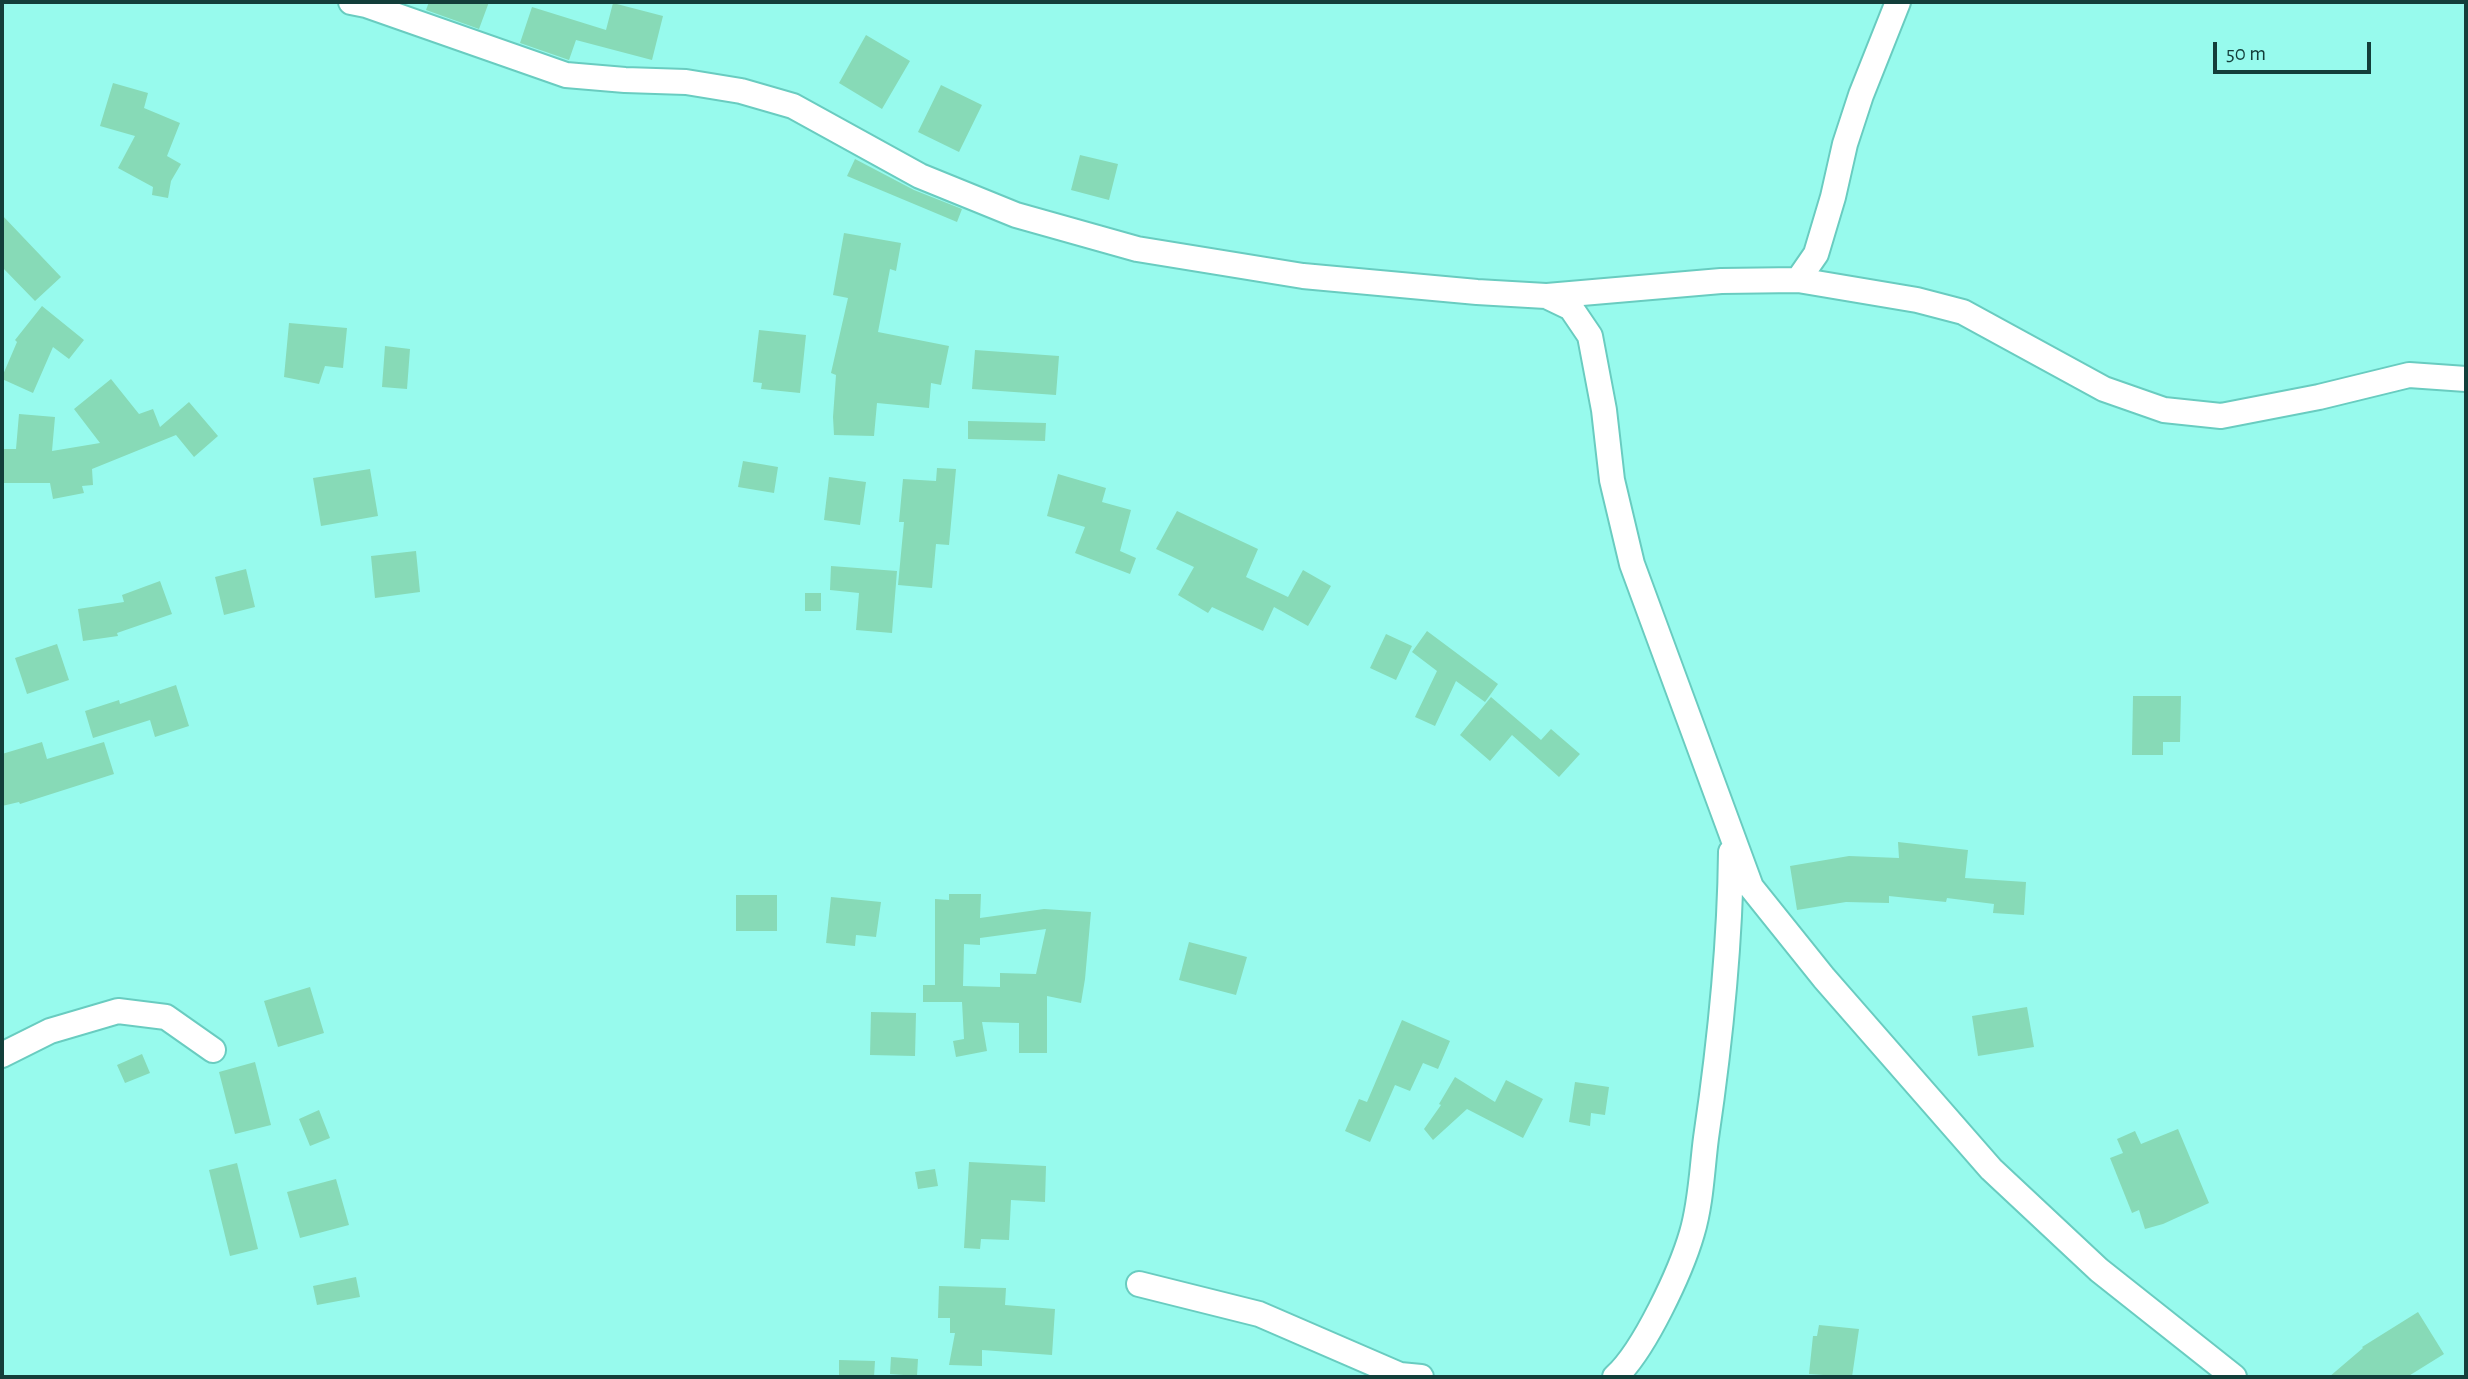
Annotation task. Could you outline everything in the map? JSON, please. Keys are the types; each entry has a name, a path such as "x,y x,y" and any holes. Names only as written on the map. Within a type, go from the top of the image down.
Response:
{"street":[{"path":"351,2 566,75 686,82 741,91 793,106 920,176 1016,215 1137,249 1303,276 1546,296 1721,281 1798,280 1917,300 1963,312 2104,389 2164,410 2221,416 2319,397 2409,375 2466,379"},
{"path":"1798,280 1816,254 1845,144 1861,95 1898,2"},
{"path":"1546,296 1571,308 1590,337 1604,410 1612,480 1632,564 1751,887 1824,978 1991,1169 2099,1270 2234,1377"},
{"path":"1615,1377 1628,1366 1675,1280 1692,1231 1721,1042 1731,900 1731,838"},
{"path":"2,1055 50,1031 118,1011 166,1017 213,1050"},
{"path":"1139,1284 1259,1314 1400,1375 1421,1377"}],"building":[{"path":"429,2 489,2 479,29 426,10"},
{"path":"613,3 663,16 652,60 576,40 569,60 520,43 532,7 606,30"},
{"path":"866,35 910,61 882,109 839,83"},
{"path":"113,83 148,93 144,108 180,123 167,156 181,164 171,181 168,198 152,195 153,187 118,168 135,136 100,126"},
{"path":"941,85 982,105 959,152 918,132"},
{"path":"1080,155 1118,164 1109,200 1071,190"},
{"path":"855,159 914,190 962,209 957,222 847,176"},
{"path":"2,215 61,277 35,301 2,267"},
{"path":"844,233 901,243 896,271 890,269 878,332 949,346 941,385 931,383 929,408 877,403 874,436 834,435 836,375 831,373 848,298 833,295"},
{"path":"42,306 84,340 69,359 53,347 33,393 2,377 17,342 15,340"},
{"path":"289,323 347,328 343,368 325,366 319,384 284,377"},
{"path":"759,330 806,335 800,393 761,389 762,383 753,382"},
{"path":"385,346 410,349 407,389 382,387"},
{"path":"975,350 1059,356 1056,395 972,389"},
{"path":"111,379 139,414 153,409 160,427 189,402 218,436 194,457 176,435 92,469 93,485 82,486 84,493 53,499 50,483 2,483 2,449 16,449 19,414 55,417 52,451 100,443 74,409"},
{"path":"968,421 1046,423 1045,441 968,439"},
{"path":"743,461 778,467 774,493 738,487"},
{"path":"937,468 956,469 949,545 936,544 932,588 898,585 904,522 899,522 903,479 936,481"},
{"path":"370,469 378,516 321,526 313,478"},
{"path":"1058,474 1106,488 1102,502 1131,510 1120,551 1136,558 1130,574 1075,553 1085,527 1047,516"},
{"path":"829,477 866,482 860,525 824,520"},
{"path":"1177,511 1258,549 1246,577 1288,597 1303,570 1331,586 1308,626 1274,607 1263,631 1212,607 1208,613 1178,595 1194,567 1156,549"},
{"path":"416,551 420,592 375,598 371,556"},
{"path":"831,566 897,571 892,633 856,630 859,593 830,590"},
{"path":"246,569 255,607 224,615 215,577"},
{"path":"160,581 172,614 117,633 118,636 83,641 78,609 124,602 122,595"},
{"path":"805,593 821,593 821,611 805,611"},
{"path":"1427,631 1498,684 1485,702 1456,681 1435,726 1415,717 1437,671 1412,652"},
{"path":"1386,634 1412,646 1396,680 1370,668"},
{"path":"57,644 69,680 27,694 15,658"},
{"path":"176,685 189,726 155,737 150,720 93,738 85,711 119,700 120,704"},
{"path":"2133,696 2181,696 2180,742 2163,742 2163,755 2132,755"},
{"path":"1491,697 1541,740 1551,729 1580,754 1559,777 1512,735 1490,761 1460,735"},
{"path":"42,742 47,759 104,742 114,774 20,804 2,806 2,754"},
{"path":"1898,842 1968,850 1965,878 2026,882 2024,915 1993,913 1994,904 1947,898 1946,902 1889,896 1889,903 1846,902 1797,910 1790,866 1849,856 1899,858"},
{"path":"949,894 981,894 980,918 1044,909 1091,912 1081,1003 1047,996 1047,1053 1019,1053 1019,1023 982,1022 987,1051 956,1057 953,1041 964,1039 962,1002 923,1002 923,985 935,985 935,899 949,900","holes":["1046,929 1036,974 1000,973 1000,987 963,986 964,944 980,945 980,938"]},
{"path":"736,895 777,895 777,931 736,931"},
{"path":"831,897 881,902 876,937 856,935 855,946 826,943"},
{"path":"1189,942 1247,957 1236,995 1179,980"},
{"path":"310,987 324,1033 278,1047 264,1001"},
{"path":"2027,1007 2034,1047 1978,1056 1972,1016"},
{"path":"871,1012 916,1013 915,1056 870,1055"},
{"path":"1402,1020 1450,1041 1438,1069 1423,1063 1410,1091 1395,1085 1370,1142 1345,1131 1359,1099 1367,1102"},
{"path":"142,1054 150,1073 125,1083 117,1065"},
{"path":"255,1062 271,1125 235,1134 219,1072"},
{"path":"1455,1077 1495,1102 1506,1080 1543,1099 1523,1138 1467,1109 1433,1140 1424,1129 1441,1105 1439,1104"},
{"path":"1575,1082 1609,1087 1605,1115 1591,1113 1590,1126 1569,1122"},
{"path":"319,1110 330,1138 310,1146 299,1119"},
{"path":"2178,1129 2209,1203 2163,1224 2145,1229 2139,1210 2132,1213 2110,1158 2123,1153 2117,1139 2135,1131 2141,1144"},
{"path":"969,1162 1046,1166 1045,1202 1011,1200 1009,1240 981,1239 980,1249 964,1248"},
{"path":"237,1163 258,1249 230,1256 209,1170"},
{"path":"935,1169 938,1186 918,1189 915,1172"},
{"path":"336,1179 349,1225 300,1238 287,1192"},
{"path":"356,1277 360,1297 317,1305 313,1286"},
{"path":"939,1286 1006,1288 1005,1305 1055,1309 1052,1355 982,1350 982,1366 949,1365 955,1333 950,1333 950,1318 938,1318"},
{"path":"2418,1312 2444,1354 2407,1377 2329,1377 2362,1347"},
{"path":"1819,1325 1859,1329 1852,1377 1809,1374 1813,1336 1817,1336"},
{"path":"891,1357 918,1359 917,1376 890,1374"},
{"path":"839,1360 875,1361 874,1377 839,1377"}]}
